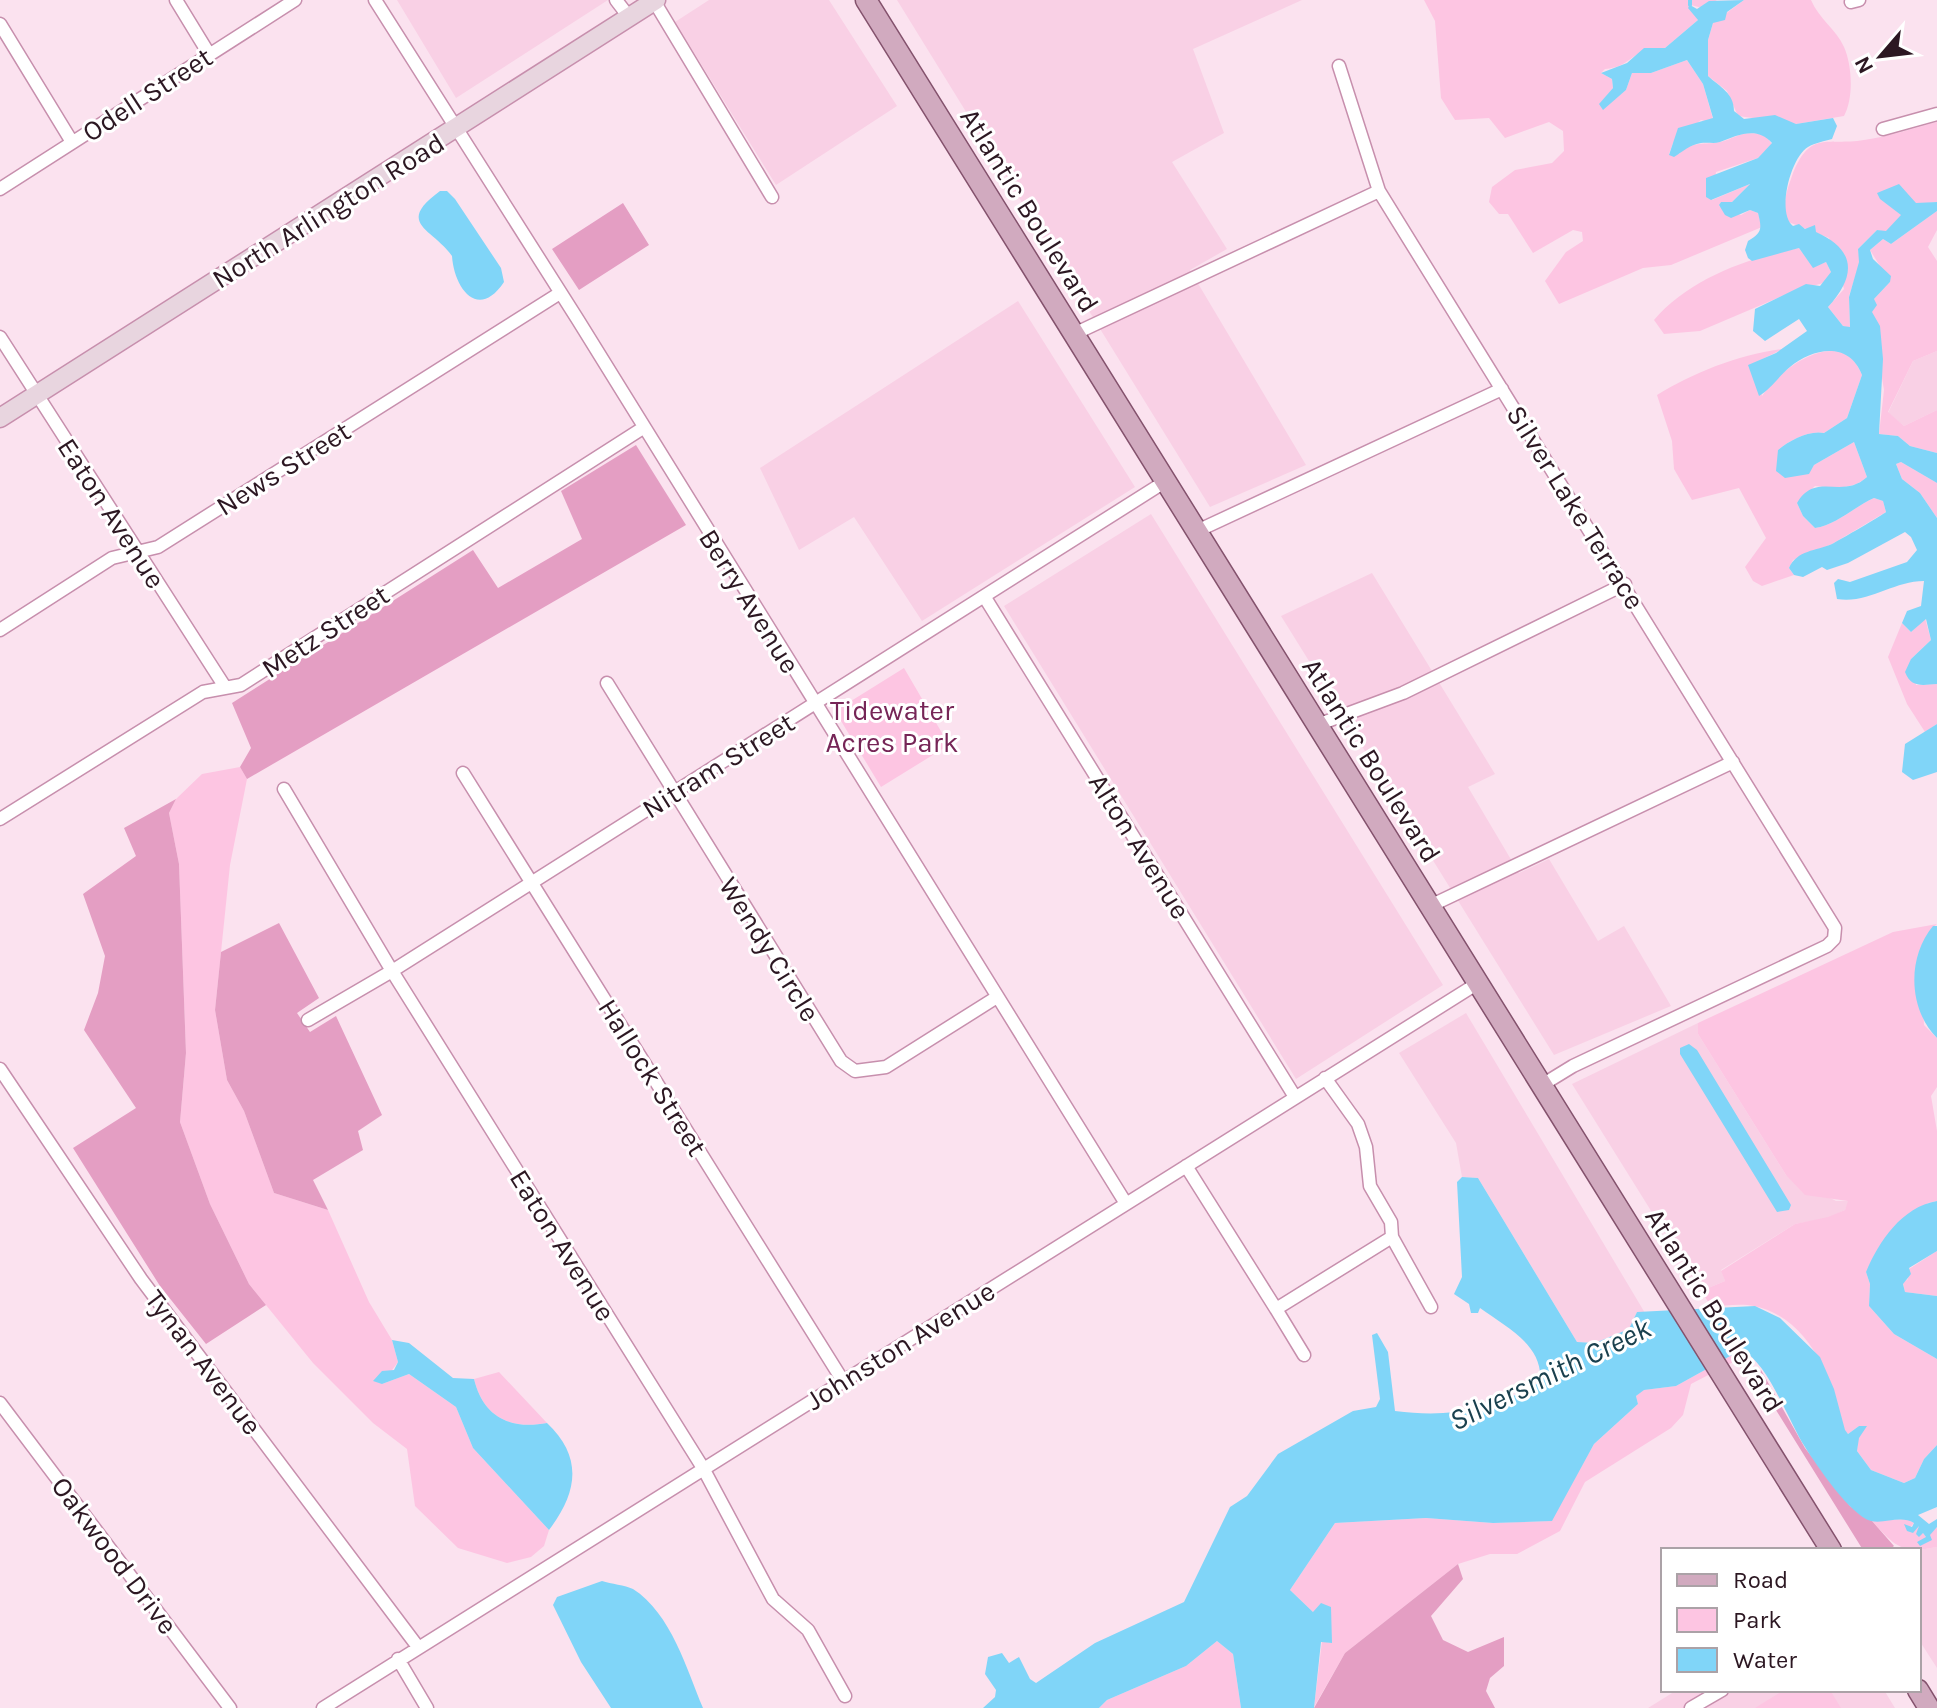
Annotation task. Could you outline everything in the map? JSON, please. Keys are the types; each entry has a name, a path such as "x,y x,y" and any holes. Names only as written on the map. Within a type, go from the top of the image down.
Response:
{"main road":[{"name":"Atlantic Boulevard","path":"866,0 1830,1548"},
{"name":"North Arlington Road","path":"0,418 655,1"}],"street":[{"path":"176,0 209,54"},
{"name":"Odell Street","path":"0,189 295,0"},
{"name":"Berry Avenue","path":"375,0 1125,1202"},
{"path":"616,0 629,17"},
{"path":"655,1 772,197"},
{"path":"0,24 72,142"},
{"name":"Silver Lake Terrace","path":"1339,66 1379,191 1625,584 1835,928 1834,939 1827,946 1573,1066 1542,1085"},
{"path":"1883,129 1937,114"},
{"path":"1074,334 1379,191"},
{"name":"News Street","path":"0,630 112,558 158,547 560,293"},
{"name":"Eaton Avenue","path":"0,337 225,687"},
{"path":"1197,531 1502,389"},
{"name":"Metz Street","path":"0,819 203,692 241,685 643,428"},
{"name":"Nitram Street","path":"308,1020 392,971 1166,481"},
{"path":"1317,725 1403,693 1625,584"},
{"name":"Alton Avenue","path":"984,596 1295,1097"},
{"name":"Wendy Circle","path":"607,683 831,1047 855,1071 886,1067 997,997"},
{"path":"1430,906 1733,762"},
{"name":"Hallock Street","path":"463,773 843,1381"},
{"name":"Eaton Avenue","path":"284,789 392,971 703,1468 773,1599 808,1630 845,1696"},
{"name":"Johnston Avenue","path":"323,1708 1478,983"},
{"name":"Tynan Avenue","path":"0,1069 141,1279 418,1647"},
{"path":"1325,1078 1358,1124 1366,1147 1370,1186 1391,1222 1392,1237 1431,1307"},
{"path":"1186,1166 1304,1355"},
{"path":"1276,1309 1392,1237"},
{"name":"Oakwood Drive","path":"0,1403 230,1708"},
{"path":"398,1659 427,1708"},
{"path":"1691,1708 1719,1692"}],"shaded area":[{"path":"397,0 608,0 456,98"},
{"path":"709,0 829,0 897,106 776,185 675,22"},
{"path":"897,0 1302,0 1193,49 1224,133 1172,162 1227,249 1190,270 1306,465 1210,507"},
{"path":"623,203 649,245 579,290 552,249"},
{"path":"1018,301 1135,487 922,621 854,517 799,550 760,468"},
{"path":"1937,351 1937,410 1904,426 1888,413 1913,361"},
{"path":"636,445 686,525 247,779 240,767 251,748 232,703 473,550 498,588 582,539 561,491"},
{"path":"1151,514 1443,985 1296,1079 1004,606"},
{"path":"1372,573 1495,774 1468,787 1519,873 1549,859 1598,941 1624,926 1671,1006 1554,1055 1281,616"},
{"path":"176,799 169,813 179,864 186,1053 180,1122 210,1204 249,1284 266,1305 206,1344 160,1286 73,1148 136,1108 84,1030 98,993 105,956 83,894 136,856 124,828"},
{"path":"279,923 319,998 297,1013 310,1032 336,1016 382,1115 358,1131 363,1150 313,1180 328,1210 274,1193 244,1111 227,1080 215,1010 221,952"},
{"path":"1466,1013 1645,1313 1637,1312 1630,1329 1595,1343 1577,1342 1478,1178 1462,1177 1456,1143 1399,1053"},
{"path":"1698,1023 1698,1034 1786,1175 1836,1201 1849,1201 1845,1210 1828,1218 1795,1224 1721,1270 1725,1281 1701,1291 1572,1084"},
{"path":"1761,1370 1805,1448 1850,1506 1872,1521 1894,1546 1862,1548 1756,1378"},
{"path":"1937,1547 1937,1668 1921,1643 1921,1550"},
{"path":"1458,1564 1463,1579 1431,1616 1443,1640 1468,1652 1504,1637 1504,1666 1490,1678 1486,1691 1495,1708 1314,1708 1345,1653"},
{"path":"1674,1692 1885,1692 1895,1708 1648,1708"}],"green space":[{"path":"1424,0 1717,0 1702,8 1691,5 1698,20 1665,48 1644,51 1621,65 1605,69 1601,73 1612,79 1613,88 1600,104 1603,109 1626,90 1632,73 1651,73 1687,60 1703,84 1713,119 1709,122 1701,120 1673,143 1669,154 1679,154 1691,146 1721,142 1742,134 1765,135 1772,144 1758,158 1716,172 1712,200 1750,184 1732,202 1721,202 1719,206 1741,215 1750,210 1758,213 1762,227 1671,265 1643,268 1559,304 1545,281 1566,252 1583,241 1582,232 1573,230 1533,253 1508,214 1499,214 1489,202 1492,187 1515,170 1552,163 1564,151 1563,131 1549,122 1505,138 1489,118 1455,120 1441,98 1435,21"},
{"path":"1744,0 1811,0 1847,54 1851,91 1844,116 1796,124 1738,116 1727,91 1708,76 1708,40 1713,23"},
{"path":"1937,122 1937,202 1892,207 1902,215 1886,232 1877,230 1858,249 1860,262 1849,296 1850,328 1843,326 1828,307 1844,289 1829,238 1786,221 1785,202 1793,173 1800,159 1813,145 1873,139"},
{"path":"1937,211 1937,230 1928,247 1937,261 1937,351 1913,361 1888,412 1904,426 1937,410 1937,453 1910,446 1898,436 1879,434 1884,390 1871,312 1874,299 1890,282 1870,250 1883,239 1891,244"},
{"path":"1799,248 1813,267 1826,262 1831,272 1827,282 1794,291 1700,331 1664,334 1654,320 1684,293 1720,272"},
{"path":"1783,349 1754,363 1762,396 1771,384 1797,363 1827,351 1841,353 1853,360 1862,375 1847,418 1824,433 1800,437 1778,450 1808,474 1814,465 1854,442 1867,477 1849,486 1815,486 1797,503 1803,516 1815,528 1823,526 1874,498 1883,501 1886,512 1832,544 1793,560 1789,568 1794,575 1762,586 1753,581 1745,567 1766,538 1739,488 1692,500 1674,469 1672,441 1657,395 1717,366 1750,355"},
{"path":"1901,462 1937,483 1937,518 1920,493 1902,479 1896,464"},
{"path":"1925,618 1931,640 1911,659 1916,685 1937,684 1937,724 1925,732 1907,704 1888,657 1902,623 1911,632"},
{"name":"Tidewater Acres Park","path":"904,668 949,745 881,787 835,711"},
{"path":"240,767 247,779 230,865 215,1010 227,1080 244,1111 274,1193 328,1210 369,1302 392,1340 398,1362 382,1384 409,1374 456,1407 473,1448 549,1530 544,1546 531,1557 507,1563 458,1548 415,1506 407,1449 373,1423 313,1363 249,1284 210,1204 180,1122 186,1053 179,864 169,813 176,799 202,774"},
{"path":"1937,924 1923,944 1920,970 1924,1025 1937,1038 1937,1087 1931,1096 1937,1131 1937,1201 1928,1203 1866,1272 1870,1284 1869,1306 1894,1334 1937,1359 1937,1445 1924,1459 1915,1478 1904,1483 1871,1470 1857,1451 1859,1426 1848,1434 1844,1430 1826,1373 1805,1338 1791,1324 1774,1313 1754,1306 1711,1306 1701,1291 1725,1281 1721,1271 1795,1224 1845,1210 1848,1201 1805,1195 1786,1175 1698,1034 1698,1023 1893,932"},
{"path":"1937,1251 1937,1296 1905,1292 1903,1283 1908,1279 1909,1269"},
{"path":"1741,1350 1755,1361 1741,1358 1691,1384 1683,1415 1671,1428 1585,1482 1560,1531 1517,1554 1490,1554 1458,1564 1345,1653 1314,1707 1322,1641 1331,1643 1314,1613 1290,1590 1335,1523 1426,1518 1493,1523 1551,1521 1594,1444 1638,1404 1636,1396 1643,1390 1676,1386"},
{"path":"499,1372 547,1423 510,1422 491,1411 478,1392 474,1379"},
{"path":"1907,1519 1914,1523 1907,1531 1919,1526 1917,1534 1923,1533 1926,1537 1937,1527 1937,1547 1905,1548 1887,1537 1872,1521"},
{"path":"1217,1641 1233,1654 1241,1708 1099,1708 1107,1700 1186,1666"},
{"path":"1781,1692 1831,1692 1841,1708 1755,1708"}],"water":[{"path":"1744,0 1727,12 1725,20 1713,23 1708,40 1708,76 1729,95 1734,111 1744,119 1775,115 1796,124 1833,118 1837,126 1832,139 1808,147 1796,162 1788,185 1786,209 1793,226 1799,224 1805,229 1815,225 1816,232 1830,239 1845,256 1847,275 1828,307 1843,326 1850,327 1849,297 1859,262 1858,249 1877,230 1886,231 1901,215 1877,193 1899,184 1916,203 1937,202 1937,211 1891,244 1883,239 1870,250 1873,259 1891,276 1890,282 1874,299 1877,305 1872,312 1880,326 1883,359 1879,434 1898,436 1910,446 1937,453 1937,483 1901,462 1896,464 1902,479 1920,493 1937,518 1937,684 1914,683 1905,672 1911,659 1931,640 1926,619 1911,632 1902,623 1907,611 1921,606 1924,581 1870,596 1837,599 1834,583 1838,579 1850,582 1907,562 1917,550 1905,532 1848,563 1827,570 1822,567 1803,577 1794,575 1789,568 1802,554 1832,544 1886,512 1883,501 1874,498 1815,528 1803,516 1797,503 1812,489 1848,486 1867,477 1854,442 1814,465 1809,474 1785,478 1776,471 1778,450 1783,446 1806,434 1824,433 1847,418 1862,375 1848,357 1830,351 1819,352 1799,360 1759,396 1748,365 1776,353 1807,331 1799,319 1765,341 1753,331 1755,309 1806,284 1820,286 1831,272 1826,262 1813,268 1799,248 1752,261 1748,258 1745,250 1748,241 1760,230 1758,213 1750,210 1731,218 1719,205 1721,202 1732,202 1750,184 1711,200 1706,197 1706,178 1758,158 1772,143 1754,133 1718,143 1697,144 1674,157 1669,155 1678,128 1713,118 1703,84 1687,60 1651,73 1632,73 1626,90 1603,110 1599,104 1613,88 1612,79 1601,73 1627,63 1644,48 1665,48 1698,20 1688,8 1690,5 1697,9 1709,1"},
{"path":"440,191 447,191 455,199 501,268 504,282 485,299 469,296 462,289 452,256 419,219 420,211"},
{"path":"1937,724 1937,772 1913,780 1902,772 1905,744"},
{"path":"1933,926 1937,926 1937,1038 1920,1013 1914,983 1919,952"},
{"path":"1689,1044 1697,1050 1791,1205 1789,1210 1777,1212 1680,1054 1680,1048"},
{"path":"1462,1177 1478,1178 1577,1342 1595,1343 1629,1329 1637,1312 1755,1306 1780,1318 1820,1357 1848,1434 1859,1426 1867,1426 1859,1438 1857,1451 1871,1470 1904,1483 1915,1478 1924,1459 1937,1445 1937,1507 1918,1515 1929,1524 1937,1519 1937,1527 1930,1535 1932,1540 1920,1546 1917,1542 1926,1537 1923,1533 1919,1537 1916,1534 1919,1526 1913,1533 1907,1531 1904,1524 1912,1527 1914,1523 1904,1520 1871,1521 1854,1510 1810,1455 1760,1366 1741,1350 1676,1386 1644,1390 1636,1396 1638,1404 1594,1444 1552,1521 1493,1523 1426,1518 1335,1523 1290,1590 1313,1612 1321,1603 1331,1607 1332,1643 1321,1642 1314,1708 1241,1708 1233,1654 1217,1641 1186,1666 1107,1700 1099,1708 983,1708 995,1697 996,1690 985,1674 988,1657 1002,1653 1009,1663 1019,1657 1030,1679 1036,1683 1095,1643 1184,1602 1230,1507 1247,1496 1278,1454 1353,1411 1376,1407 1380,1399 1372,1335 1377,1333 1388,1352 1395,1411 1434,1413 1470,1410 1523,1392 1540,1382 1540,1369 1530,1347 1480,1308 1478,1313 1471,1313 1469,1304 1454,1294 1462,1277 1457,1182"},
{"path":"1937,1201 1937,1251 1909,1268 1911,1274 1903,1284 1905,1292 1937,1296 1937,1359 1894,1334 1869,1306 1870,1284 1866,1272 1893,1227 1913,1210"},
{"path":"392,1340 409,1343 453,1378 474,1379 484,1402 500,1418 521,1424 547,1423 559,1436 571,1462 571,1488 549,1530 473,1448 456,1407 409,1374 382,1384 373,1381 382,1371 394,1370 398,1362"},
{"path":"602,1581 633,1589 658,1612 684,1660 703,1708 611,1708 581,1662 553,1605 557,1597"}],"waterway":[{"name":"Silversmith Creek","path":"1690,0 1690,5"}]}
